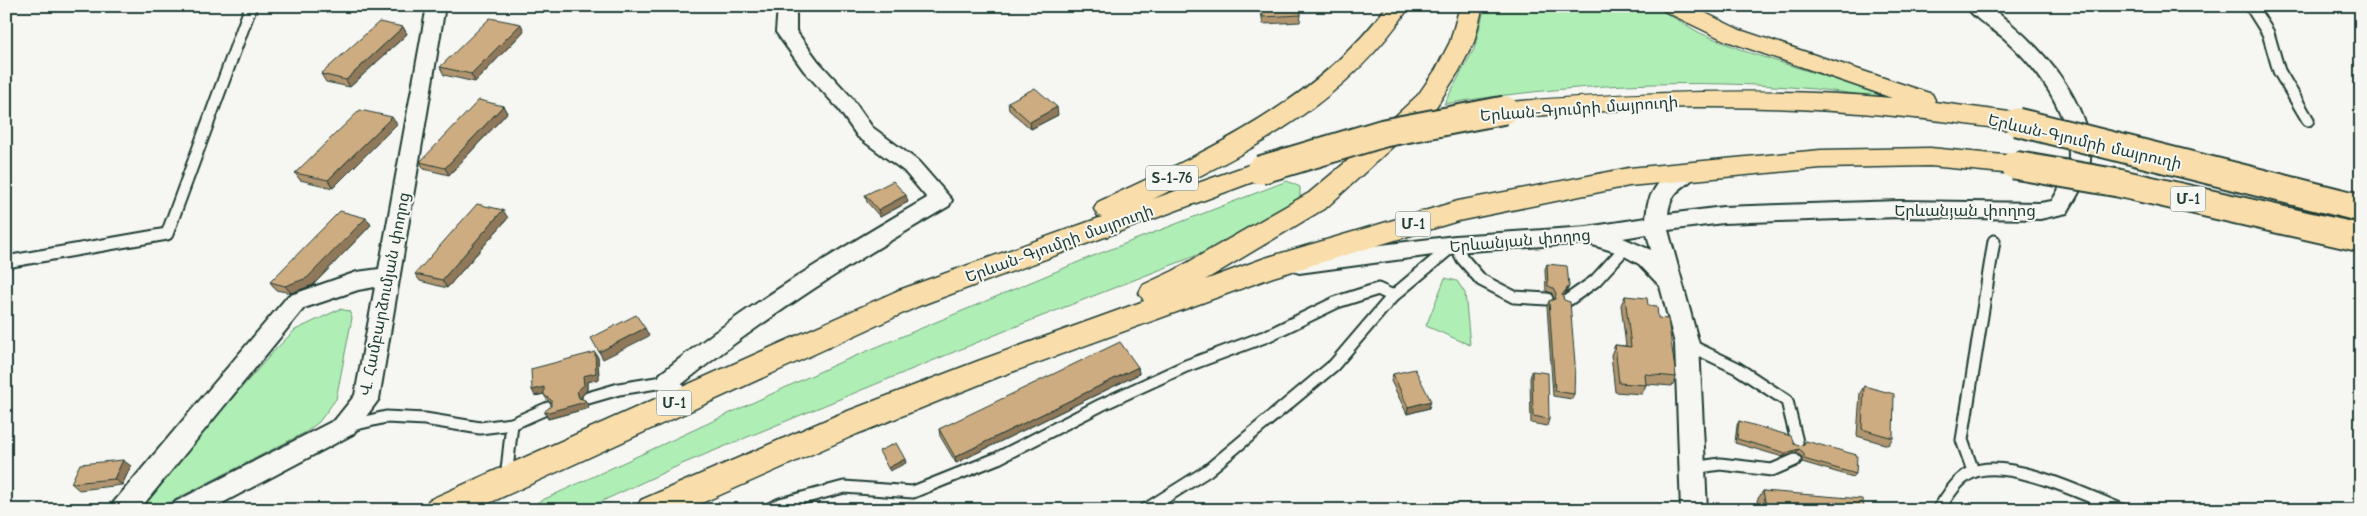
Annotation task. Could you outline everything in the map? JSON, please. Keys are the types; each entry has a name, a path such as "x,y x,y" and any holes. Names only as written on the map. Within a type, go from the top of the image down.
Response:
{"highway":[{"name":"Տ-1-76","path":"909,298 1158,186 1239,144 1317,92 1352,64 1372,45 1399,6"},
{"path":"988,369 1183,279 1318,200 1427,101 1447,71 1462,42 1472,6"},
{"path":"1672,6 1732,35 1964,114"},
{"name":"Երևան-Գյումրի մայրուղի","path":"440,510 506,481 673,391 909,298 1260,170 1384,132 1505,110 1648,100 1757,99 1964,114 2017,122 2361,208"},
{"name":"Երևան-Գյումրի մայրուղի","path":"653,509 846,425 988,369 1266,269 1458,211 1629,177 1821,159 1921,157 2014,165 2118,183 2361,238"}],"street":[{"name":"Վ. Համբարձումյան փողոց","path":"184,510 344,427 367,399 436,6"},
{"path":"673,391 715,342 840,258 941,200 911,166 865,132 844,102 811,66 786,32 787,6"},
{"name":"Երևանյան փողոց","path":"1266,269 1456,244 1587,235 1656,225 1681,219 1723,215 1898,209 2040,211 2059,207 2068,194 2080,156 2074,117 2041,65 2011,35 1975,6"},
{"path":"1689,170 1669,185 1658,202 1656,225 1688,344 1694,510"},
{"path":"1587,235 1626,248 1647,258 1671,282"},
{"path":"123,510 296,302 357,281 389,276"}],"lane":[{"path":"6,262 167,234 251,6"},
{"path":"2251,6 2268,33 2279,71 2308,120"},
{"path":"1973,471 1962,440 1994,241"},
{"path":"1145,510 1207,471 1334,365 1394,296 1456,244 1462,258 1481,280 1514,297 1547,299"},
{"path":"1568,300 1595,281 1626,248"},
{"path":"767,510 780,504 844,487 913,492 998,458 1186,366 1268,336 1337,302 1378,289 1394,296"},
{"path":"1688,344 1737,368 1786,401 1797,442"},
{"path":"588,398 619,389 673,391"},
{"path":"344,427 386,417 425,419 480,428 512,424 548,408"},
{"path":"506,481 512,424"},
{"path":"1693,468 1720,464 1772,470 1795,460"},
{"path":"1938,510 1958,484 1973,471 1997,468 2028,474 2122,510"}],"green space":[{"path":"1485,6 1654,6 1700,33 1747,52 1908,102 1814,89 1721,84 1675,84 1582,88 1490,97 1444,104 1474,49"},
{"path":"1287,181 1300,187 1300,196 1288,207 1228,243 1017,326 682,464 583,510 521,510 834,365 1088,258"},
{"path":"1445,278 1457,281 1465,293 1470,345 1426,326"},
{"path":"340,309 349,311 352,318 336,399 319,422 306,432 155,510 133,510 295,330"}],"building":[{"path":"1262,6 1299,6 1301,15 1263,17"},
{"path":"490,18 521,24 471,74 440,67"},
{"path":"379,22 403,27 346,80 321,74"},
{"path":"1035,88 1057,107 1030,122 1008,102"},
{"path":"479,100 503,106 445,168 420,162"},
{"path":"360,110 392,117 328,180 295,173"},
{"path":"893,181 906,195 878,210 865,195"},
{"path":"477,204 503,210 442,280 415,274"},
{"path":"340,211 366,218 307,278 285,286 270,282"},
{"path":"1547,264 1567,266 1569,286 1562,295 1564,300 1570,302 1575,363 1574,394 1555,391 1549,301 1555,299 1556,294 1553,288 1548,286"},
{"path":"1625,296 1647,298 1648,305 1657,306 1658,318 1668,319 1676,377 1645,374 1646,385 1619,383 1615,345 1631,347"},
{"path":"636,315 645,328 599,352 591,338"},
{"path":"1120,342 1138,367 955,457 939,429"},
{"path":"595,352 596,373 583,376 584,385 577,391 579,398 585,400 585,402 545,413 551,406 551,400 544,395 544,387 532,390 531,369"},
{"path":"1415,369 1431,401 1408,407 1393,374"},
{"path":"1532,371 1548,373 1549,419 1533,416"},
{"path":"1864,386 1894,394 1893,438 1862,429"},
{"path":"1739,421 1791,436 1794,443 1798,446 1806,441 1857,455 1856,474 1804,459 1804,453 1799,449 1786,453 1737,439"},
{"path":"896,443 905,459 888,468 879,451"},
{"path":"123,460 114,479 71,483 80,464"},
{"path":"1763,491 1862,499 1865,510 1767,510"},
{"path":"853,506 855,510 846,510"}]}
